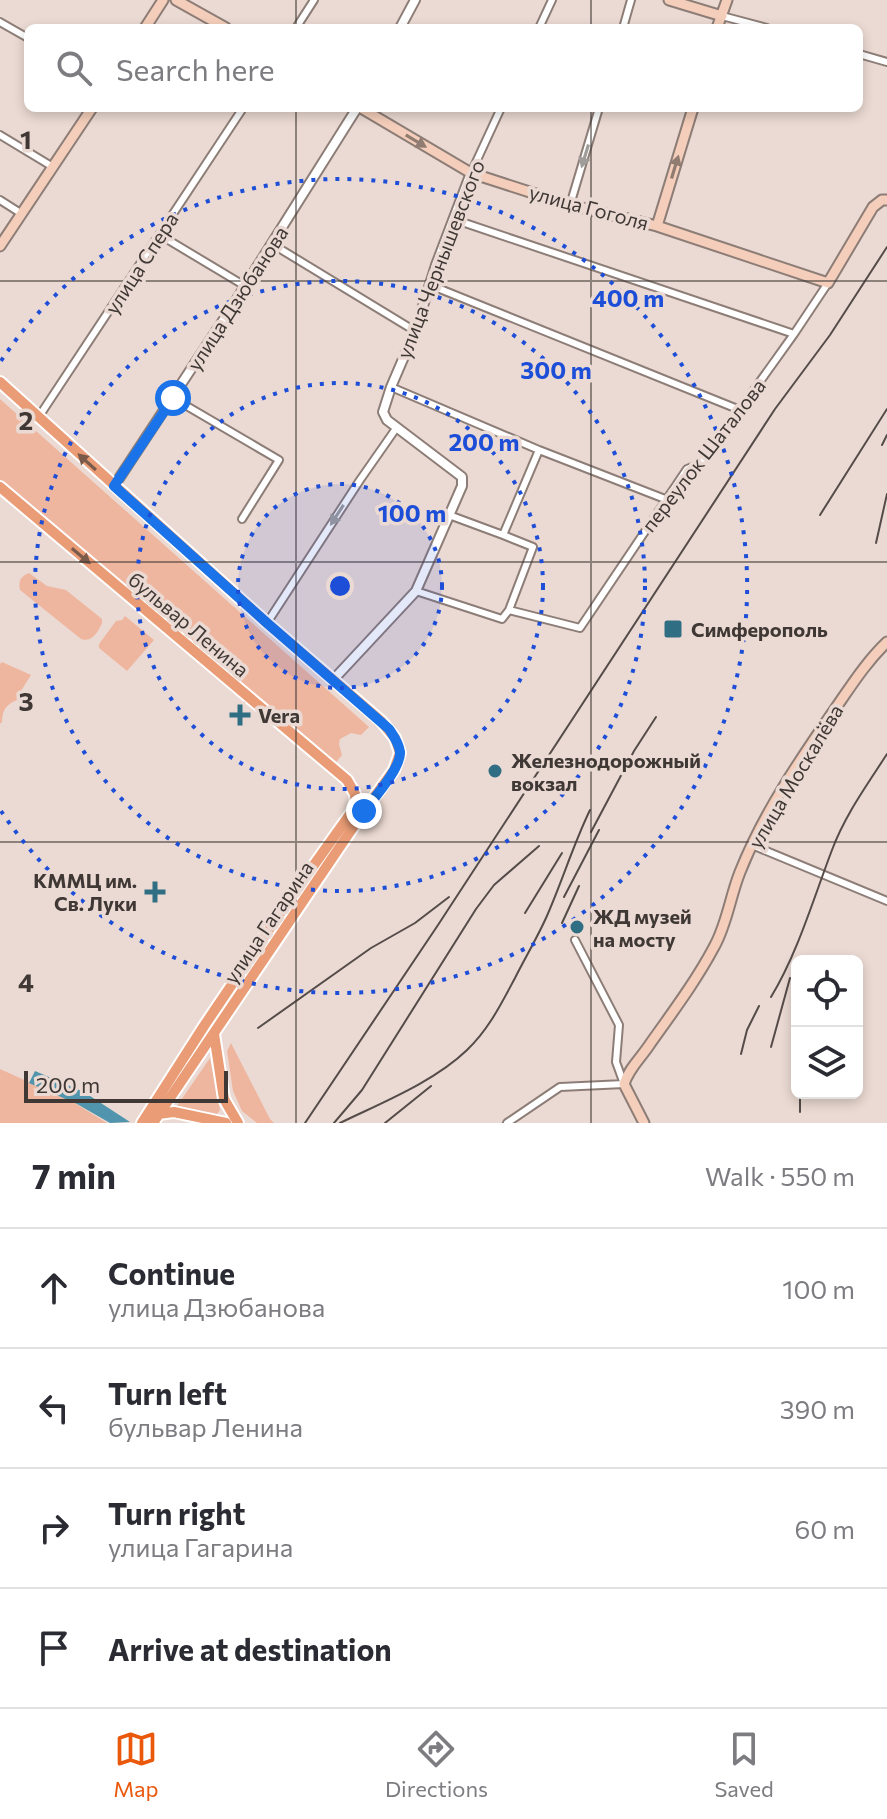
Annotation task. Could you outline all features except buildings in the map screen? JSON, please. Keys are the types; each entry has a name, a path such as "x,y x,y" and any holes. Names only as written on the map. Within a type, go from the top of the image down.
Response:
{"main road":[{"path":"148,24 163,0"},
{"path":"176,0 219,24"},
{"path":"669,0 722,16"},
{"path":"719,24 727,0"},
{"path":"0,246 89,112"},
{"name":"улица Гоголя","path":"366,112 471,173 570,205 657,226 828,283"},
{"path":"657,226 692,112"},
{"path":"828,283 873,207 887,200"},
{"path":"0,382 333,680"},
{"name":"бульвар Ленина","path":"0,487 347,780 353,789"},
{"name":"улица Москалёва","path":"624,1084 627,1074 673,1012 716,945 738,876 764,821 808,748 872,656 887,642"},
{"name":"улица Гагарина","path":"149,1120 214,1034 394,770 400,753 395,738 381,721 333,680"},
{"name":"улица Гагарина","path":"149,1120 153,1103 300,883 356,806 353,789"},
{"path":"214,1012 214,1034 224,1099 238,1123"},
{"path":"624,1084 644,1123"},
{"path":"149,1120 175,1113 226,1123"}],"street":[{"path":"299,24 314,0"},
{"path":"402,24 415,0"},
{"path":"541,24 552,0"},
{"path":"624,24 631,0"},
{"path":"722,16 752,24"},
{"path":"0,22 24,36"},
{"path":"863,55 887,62"},
{"name":"улица Спера","path":"38,418 240,112"},
{"name":"улица Дзюбанова","path":"114,486 356,112"},
{"name":"улица Чернышевского","path":"397,427 385,418 383,412 391,387 415,331 471,173 499,112"},
{"path":"570,205 598,112"},
{"path":"0,135 53,167"},
{"path":"0,200 22,214"},
{"path":"453,219 794,334"},
{"path":"160,235 245,286"},
{"path":"272,244 415,331"},
{"name":"переулок Шаталова","path":"509,610 580,628 665,499 687,469 699,464 711,450 828,283"},
{"path":"430,285 740,410"},
{"path":"391,387 665,499"},
{"path":"173,398 279,460 242,519"},
{"path":"267,623 397,427 462,477 462,486 416,591 333,680"},
{"path":"503,535 539,450"},
{"path":"416,591 502,619 509,610 533,547 449,515"},
{"path":"752,845 887,901"},
{"path":"507,1123 560,1087 624,1084 616,1062 619,1025 575,940"},
{"path":"521,1113 526,1123"}],"shaded area":[{"path":"0,399 369,727 361,735 351,733 340,739 342,755 334,765 0,481"},
{"path":"29,573 47,586 66,590 102,619 94,636 81,639 20,590 21,579"},
{"path":"125,616 154,640 127,671 99,648 116,621"},
{"path":"2,662 31,675 21,691 21,699 7,707 0,724 0,664"},
{"path":"231,1043 274,1123 257,1123 242,1111 233,1091 227,1051"},
{"path":"210,1058 220,1110 217,1114 177,1106"},
{"path":"0,1069 73,1102 107,1123 0,1123"}],"water":[{"path":"35,1071 84,1092 130,1122 110,1123 77,1104 29,1083"}],"railway":[{"path":"305,1123 775,409 830,335 887,247"},
{"path":"820,515 887,409"},
{"path":"882,445 887,435"},
{"path":"876,543 887,494"},
{"path":"591,832 634,751 656,717"},
{"path":"771,997 797,944 837,837 887,754"},
{"path":"340,1123 439,1072 454,1062 482,1034 542,926 590,810"},
{"path":"564,897 599,830"},
{"path":"334,1123 362,1090 476,909 494,885 539,846"},
{"path":"525,913 562,853"},
{"path":"562,923 579,886"},
{"path":"258,1028 449,897"},
{"path":"771,1047 790,978"},
{"path":"741,1054 747,1030 759,1006"},
{"path":"385,1123 431,1086"},
{"path":"800,1099 800,1112"}],"place":[{"name":"Симферополь","path":"673,629"},
{"name":"Vera","path":"240,715"},
{"name":"Железнодорожный вокзал","path":"495,771"},
{"name":"КММЦ им. Св. Луки","path":"155,892"},
{"name":"ЖД музей на мосту","path":"577,927"}],"route":[{"path":"173,398 114,486 389,729 398,746 399,758 394,770 364,811"}]}
